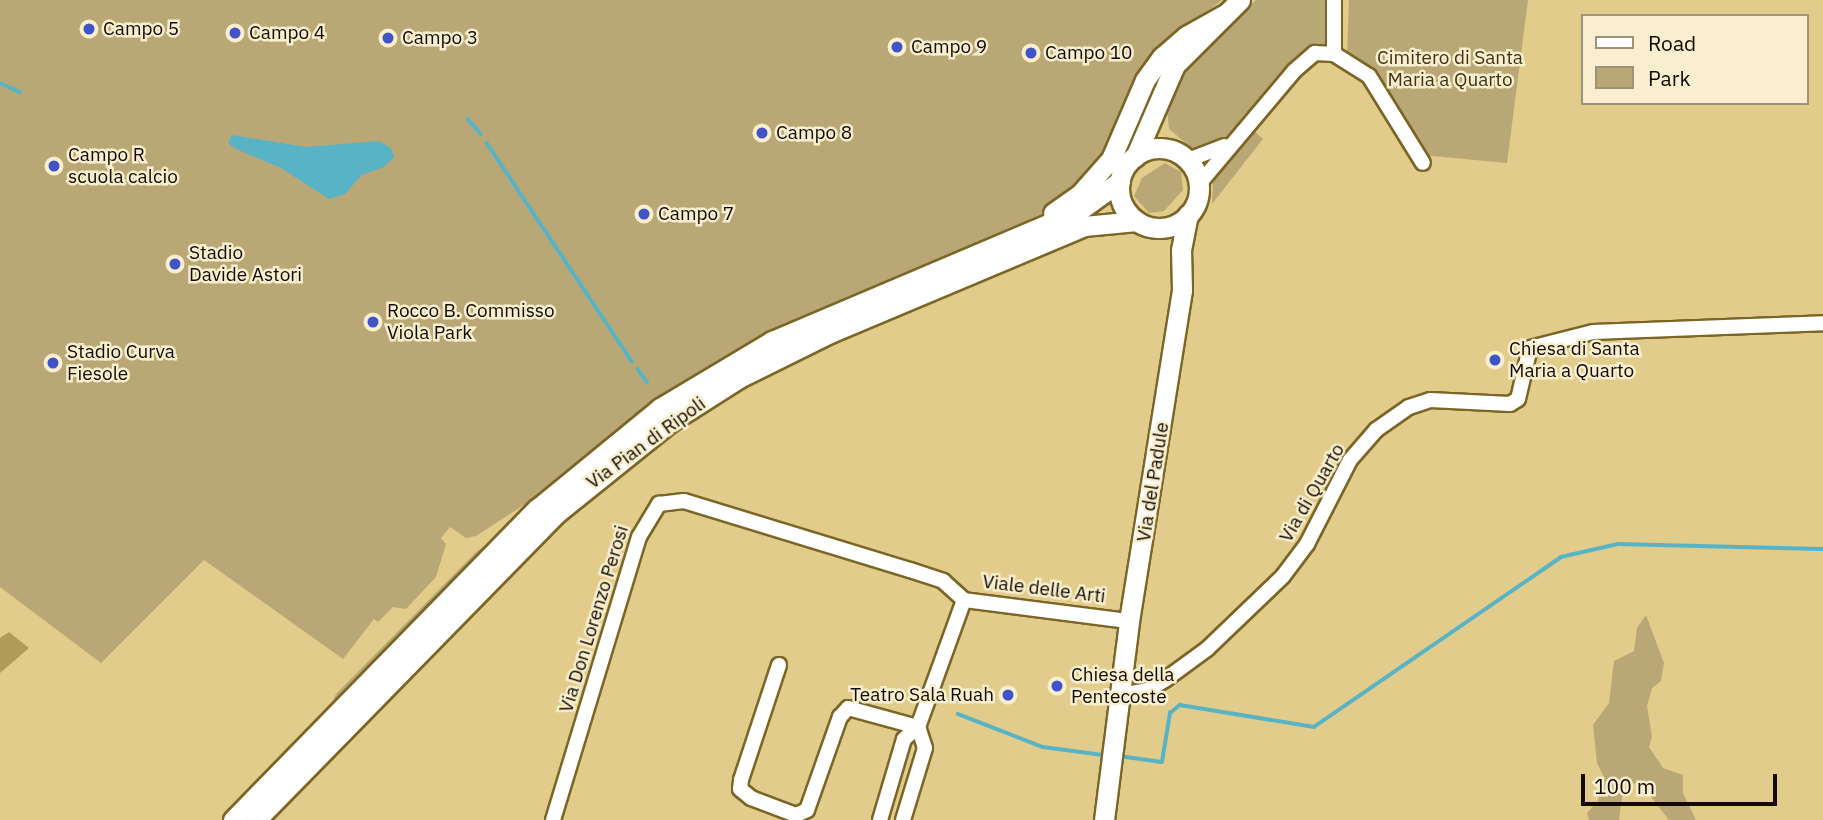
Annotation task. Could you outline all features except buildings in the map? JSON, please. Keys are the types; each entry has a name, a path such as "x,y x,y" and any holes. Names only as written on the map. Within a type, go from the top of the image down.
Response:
{"main road":[{"path":"1188,215 1159,228 1137,221 1123,203 1120,181 1135,157 1156,103 1175,65 1240,0"},
{"name":"Via Pian di Ripoli","path":"1026,231 1080,194 1102,171 1119,142 1144,80 1162,57 1186,36 1225,13"},
{"path":"1156,103 1180,155 1199,184"},
{"name":"Via del Padule","path":"1135,157 1153,149 1180,155"},
{"name":"Via Pian di Ripoli","path":"233,820 538,508 660,408 793,331 1080,210 1120,181"},
{"name":"Via del Padule","path":"1104,820 1129,621 1182,290 1181,268 1188,215 1199,184"},
{"name":"Via Pian di Ripoli","path":"256,820 557,513 670,422 738,378 854,323 1084,226 1137,221"},
{"path":"1159,228 1181,268"}],"street":[{"path":"1334,0 1337,56 1369,76 1423,163"},
{"name":"Via del Padule","path":"1199,184 1309,55 1337,56"},
{"name":"Via del Padule","path":"1180,155 1213,154 1243,130"},
{"name":"Via di Quarto","path":"1120,695 1147,690 1166,680 1206,649 1283,576 1307,544 1350,460 1376,430 1409,407 1440,400 1510,404 1518,399 1530,348 1593,332 1823,323"},
{"name":"Via Don Lorenzo Perosi","path":"553,820 639,537 659,504 684,501 910,570 943,581 964,600"},
{"name":"Viale delle Arti","path":"880,820 904,739 918,727 964,600 1129,621"},
{"path":"779,665 741,780 740,789 751,798 796,815 807,810 840,717 848,708 918,727"},
{"name":"Viale delle Arti","path":"903,820 925,748 918,727"}],"green space":[{"name":"Rocco B. Commisso Viola Park","path":"0,0 1222,0 1151,55 1131,87 1102,155 1082,181 1044,213 771,332 626,422 533,499 476,536 466,538 450,527 441,538 446,544 436,577 406,609 393,607 378,622 374,619 343,659 204,560 101,663 0,587"},
{"path":"1256,0 1329,0 1332,45 1307,50 1292,63 1219,145 1193,149 1169,129 1167,107 1174,86 1182,69"},
{"name":"Cimitero di Santa Maria a Quarto","path":"1349,0 1528,0 1507,163 1421,155 1347,56"},
{"path":"1254,131 1263,139 1212,204 1213,181"},
{"path":"1165,163 1181,172 1183,190 1164,211 1149,213 1134,196 1142,178"},
{"path":"507,531 326,716 336,694 476,552"},
{"path":"1646,615 1664,663 1661,681 1652,688 1647,706 1652,737 1649,747 1663,768 1683,775 1683,793 1696,820 1669,820 1641,784 1624,782 1619,820 1589,820 1587,813 1598,801 1603,775 1597,763 1593,725 1609,703 1614,661 1634,651 1637,628"}],"shaded area":[{"path":"9,632 29,648 0,673 0,638"}],"water":[{"path":"232,135 306,147 379,141 391,148 394,157 384,167 362,175 345,194 329,199 281,168 236,149 228,143"}],"waterway":[{"path":"0,83 20,92"},
{"path":"468,119 481,134"},
{"path":"487,143 632,361"},
{"path":"638,369 647,382"},
{"path":"1119,756 1162,762 1170,713 1180,705 1314,727 1561,557 1618,544 1823,549"},
{"path":"958,714 1043,747 1104,755"}],"place":[{"name":"Campo 5","path":"89,29"},
{"name":"Campo 4","path":"235,33"},
{"name":"Campo 3","path":"388,38"},
{"name":"Campo 9","path":"897,47"},
{"name":"Campo 10","path":"1031,53"},
{"name":"Campo 8","path":"762,133"},
{"name":"Campo R scuola calcio","path":"54,166"},
{"name":"Campo 7","path":"644,214"},
{"name":"Stadio Davide Astori","path":"175,264"},
{"name":"Rocco B. Commisso Viola Park","path":"373,322"},
{"name":"Chiesa di Santa Maria a Quarto","path":"1495,360"},
{"name":"Stadio Curva Fiesole","path":"53,363"},
{"name":"Chiesa della Pentecoste","path":"1057,686"},
{"name":"Teatro Sala Ruah","path":"1008,695"}]}
